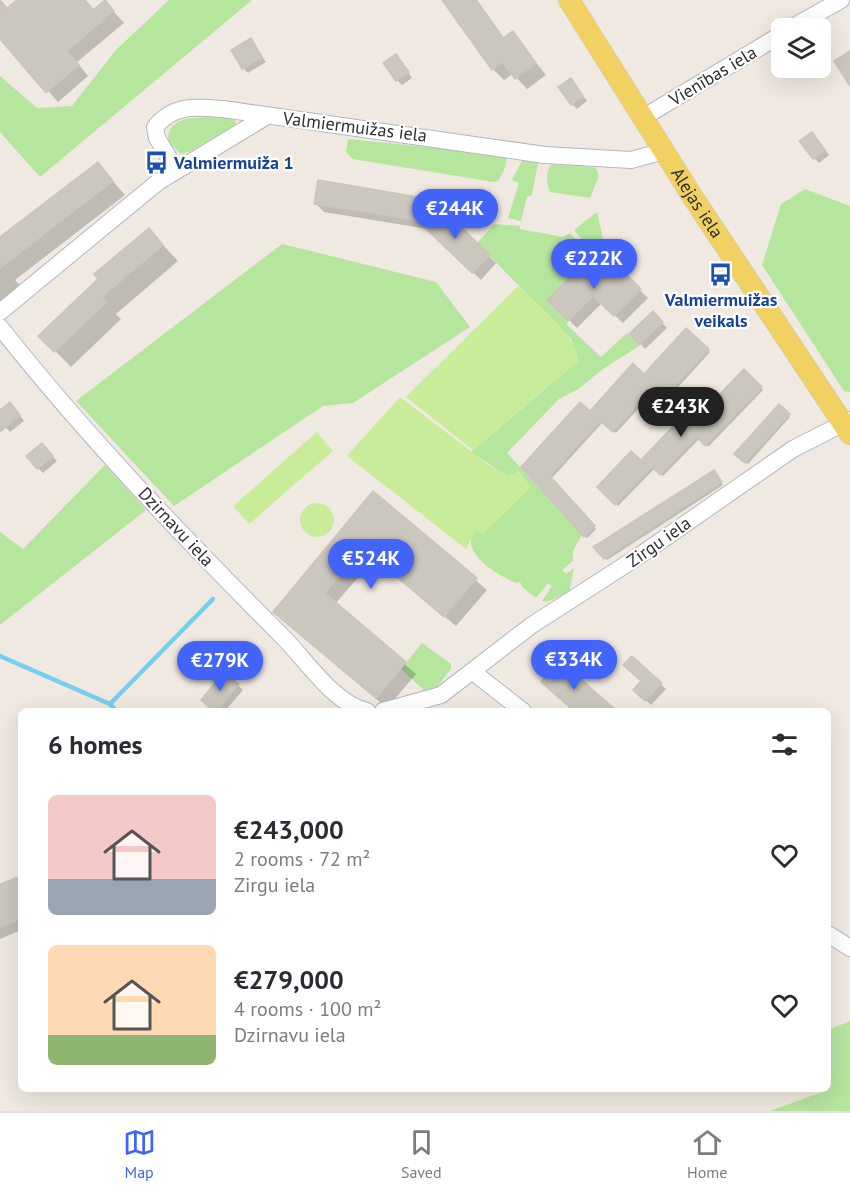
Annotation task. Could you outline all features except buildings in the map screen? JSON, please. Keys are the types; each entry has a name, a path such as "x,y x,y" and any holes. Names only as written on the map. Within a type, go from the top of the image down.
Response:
{"main road":[{"name":"Alejas iela","path":"569,0 662,148 848,426"}],"street":[{"path":"809,18 841,0"},
{"name":"Vienības iela","path":"644,117 771,41"},
{"path":"176,170 157,138 155,127 164,116 175,110 197,108 267,116"},
{"name":"Valmiermuižas iela","path":"0,312 176,170 267,116 578,158 631,160 652,154 662,148"},
{"name":"Dzirnavu iela","path":"0,327 47,386 193,547 282,636 329,689 362,708"},
{"name":"Zirgu iela","path":"472,672 532,625 636,558 793,449 848,426"},
{"path":"394,708 441,695 472,672 519,708"},
{"path":"831,936 850,948"}],"green space":[{"path":"169,0 252,0 40,177 0,132 0,76 37,108 72,106 116,50"},
{"path":"212,117 235,120 236,125 191,151 181,154 168,141 172,127 177,123 190,118"},
{"path":"348,139 506,155 506,162 498,181 493,182 353,159 346,152"},
{"path":"523,159 535,159 538,163 532,195 527,197 521,221 508,218 519,183 512,180"},
{"path":"555,162 596,168 599,176 590,198 550,192 548,172"},
{"path":"805,189 850,206 850,392 844,391 762,265 781,204"},
{"path":"597,212 603,238 594,247 589,247 574,230"},
{"path":"495,224 520,226 520,229 563,237 570,233 591,257 548,300 568,321 567,325 601,357 627,333 639,346 603,369 577,390 559,399 507,453 582,535 573,551 573,561 562,570 566,574 574,568 569,592 547,602 542,601 552,586 548,583 536,598 523,588 520,582 517,583 503,577 481,561 472,548 471,541 484,517 518,471 509,477 471,452 578,361 571,339 477,243"},
{"path":"282,244 436,282 470,327 353,403 323,406 174,506 76,401"},
{"path":"518,286 564,331 576,351 578,361 473,450 406,397"},
{"path":"400,397 489,465 509,476 519,471 531,487 483,534 476,530 466,549 347,456"},
{"path":"317,432 333,451 249,524 233,506"},
{"path":"105,465 146,510 0,625 0,532 23,549"},
{"path":"317,503 329,508 334,520 329,532 317,537 305,532 300,520 305,508"},
{"path":"422,643 451,664 451,669 436,688 426,692 401,669"},
{"path":"850,1021 850,1111 770,1111 822,1092 831,1092 831,1029"}],"waterway":[{"path":"110,704 213,599"},
{"path":"0,656 110,704 113,708"}],"place":[{"name":"Valmiermuiža 1","path":"156,163"},
{"name":"Valmiermuižas veikals","path":"721,274"}]}
